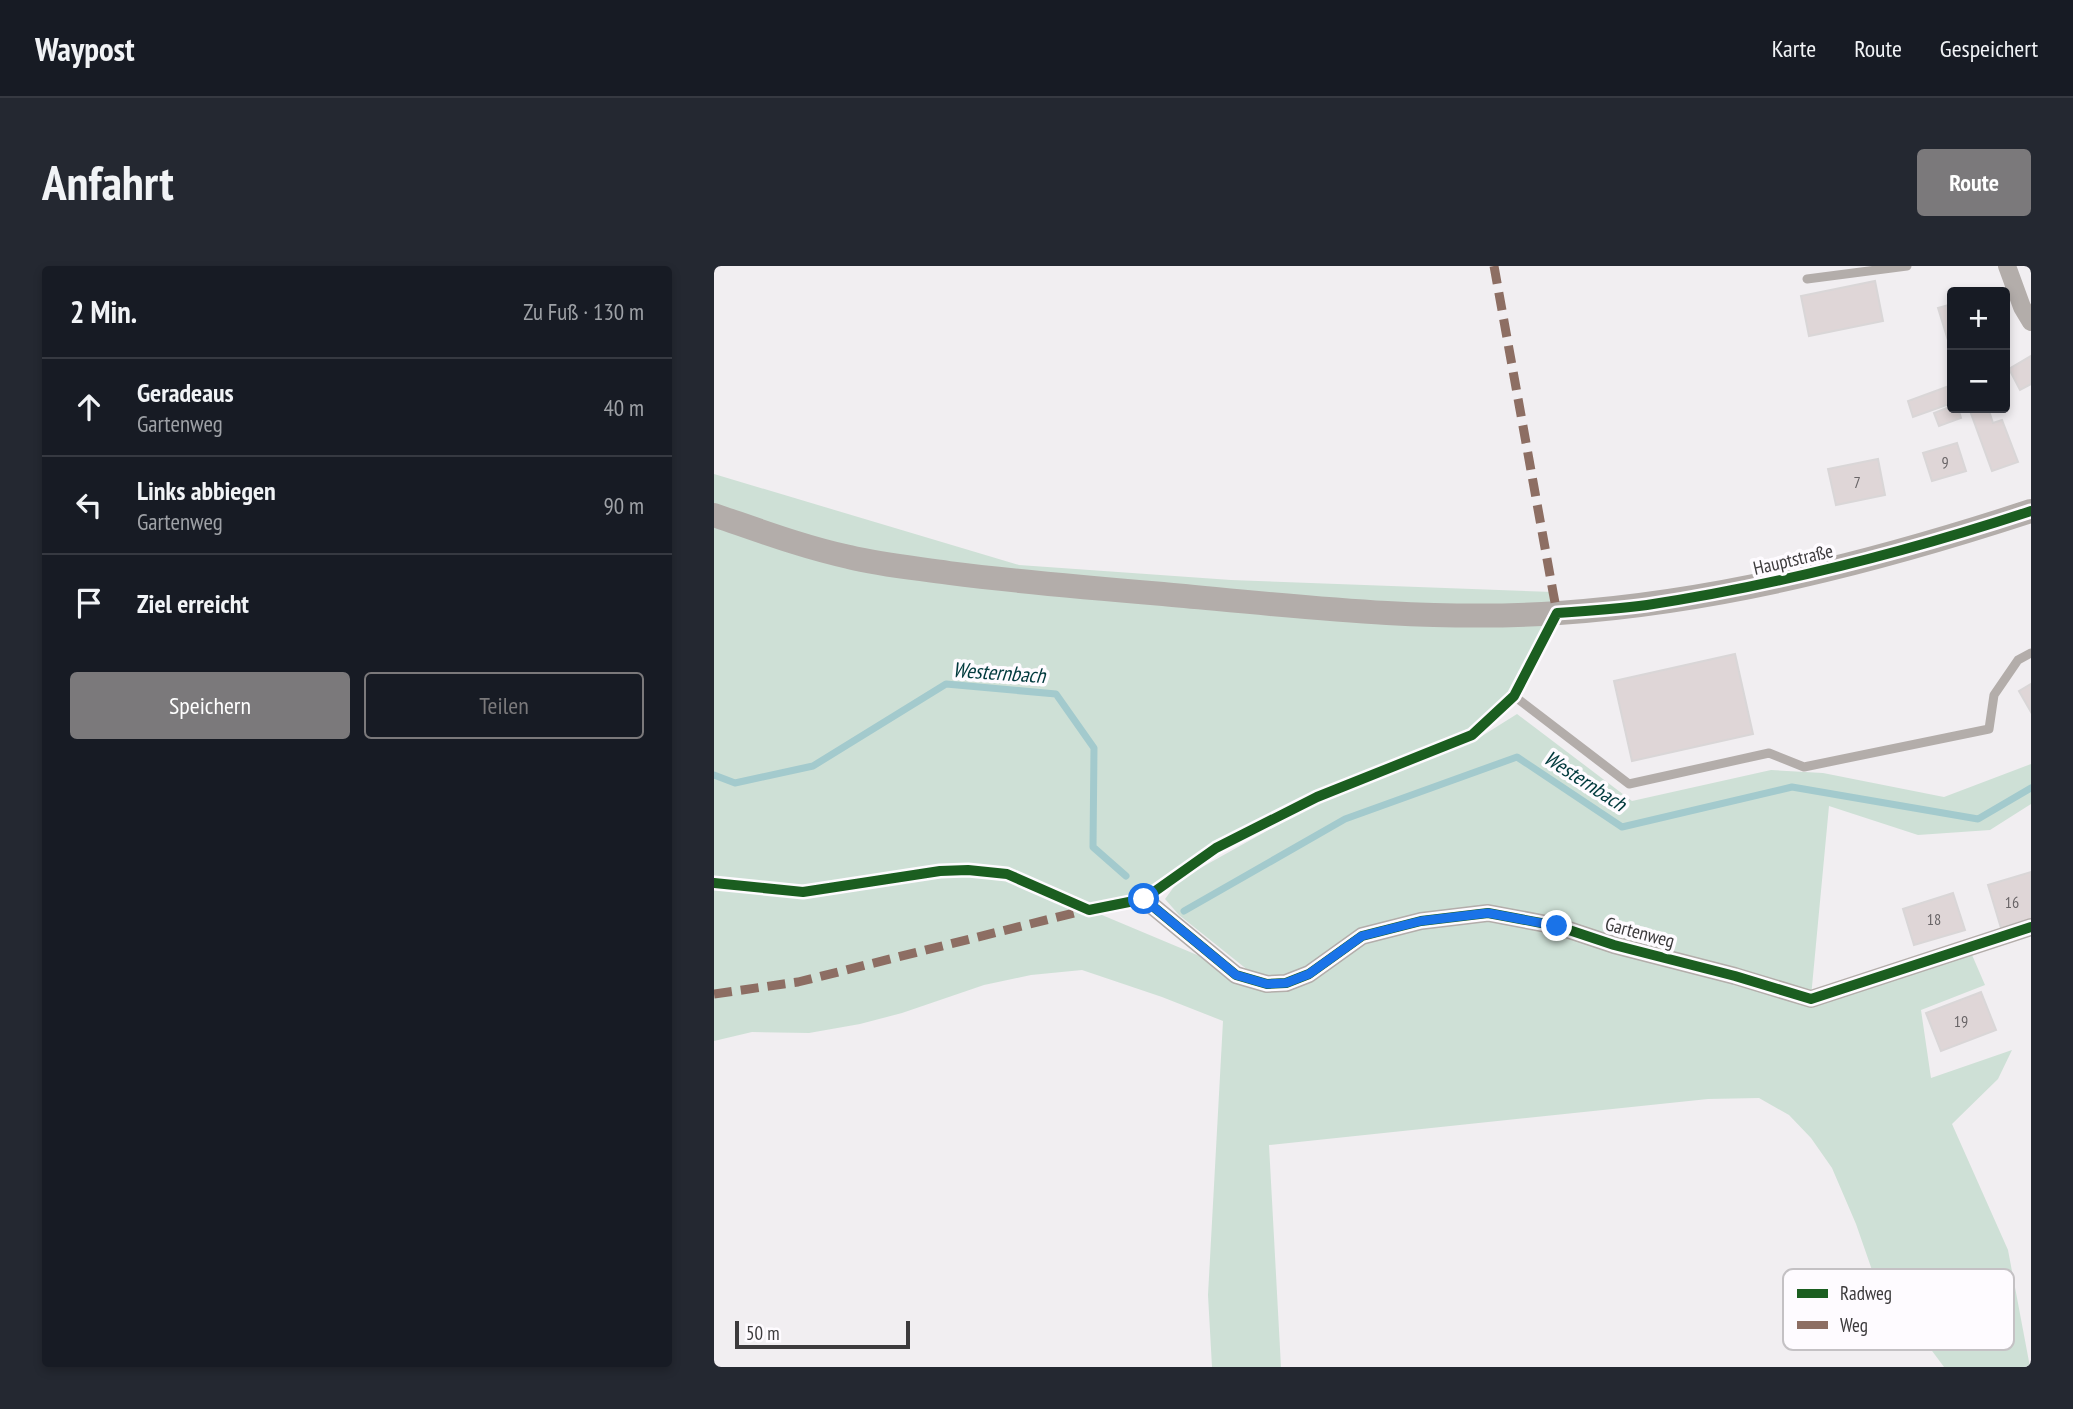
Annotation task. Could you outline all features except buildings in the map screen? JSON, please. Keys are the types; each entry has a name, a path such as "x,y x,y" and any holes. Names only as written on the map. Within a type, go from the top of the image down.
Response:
{"street":[{"path":"2007,266 2022,307 2031,322"},
{"name":"Hauptstraße","path":"714,515 849,557 907,567 1022,582 1438,616 1557,613 1644,606 1733,591 1934,542 2031,511"},
{"name":"Gartenweg","path":"1144,899 1236,975 1267,984 1286,983 1309,974 1362,936 1421,921 1488,913 1557,926 1614,945 1811,999 2031,927"}],"lane":[{"path":"1807,279 1908,266"},
{"path":"1514,696 1629,784 1769,753 1804,767 1989,729 1994,695 2018,660 2031,653"}],"green space":[{"path":"714,474 1019,565 1231,580 1553,592 1557,613 1514,696 1472,735 1317,797 1216,848 1144,899 1090,910 1264,983 1179,915 1165,899 1179,880 1315,804 1474,741 1517,714 1632,801 1771,770 1823,773 1944,797 2031,764 2031,804 1990,830 1918,835 1829,806 1811,997 1969,948 1985,985 1921,1010 1931,1078 2012,1050 1998,1079 1952,1124 2008,1250 2012,1269 1872,1269 1832,1168 1811,1138 1789,1115 1759,1098 1708,1099 1269,1145 1281,1367 1212,1367 1208,1295 1223,1021 1082,970 1031,975 984,985 902,1013 860,1024 809,1033 752,1032 714,1041"},
{"path":"2014,1282 2030,1367 1944,1367 1931,1350 2014,1350"}],"waterway":[{"name":"Westernbach","path":"714,775 735,783 813,766 946,684 1056,694 1094,748 1093,847 1126,876"},
{"name":"Westernbach","path":"1184,911 1345,819 1517,757 1622,827 1792,787 1978,819 2031,788"}],"marked path":[{"path":"1494,266 1557,613 1555,617"},
{"path":"714,994 798,982 1086,910"}],"cycle path":[{"path":"714,883 803,892 940,871 968,870 1007,874 1089,910 1144,899 1216,848 1317,797 1472,735 1514,696 1557,613 1647,605 1745,588 1889,553 2031,511"},
{"path":"1144,899 1236,975 1267,984 1286,983 1309,974 1362,936 1421,921 1488,913 1557,926 1614,945 1811,999 2031,927"}],"route":[{"path":"1144,899 1236,975 1267,984 1286,983 1309,974 1362,936 1421,921 1488,913 1557,926"}]}
